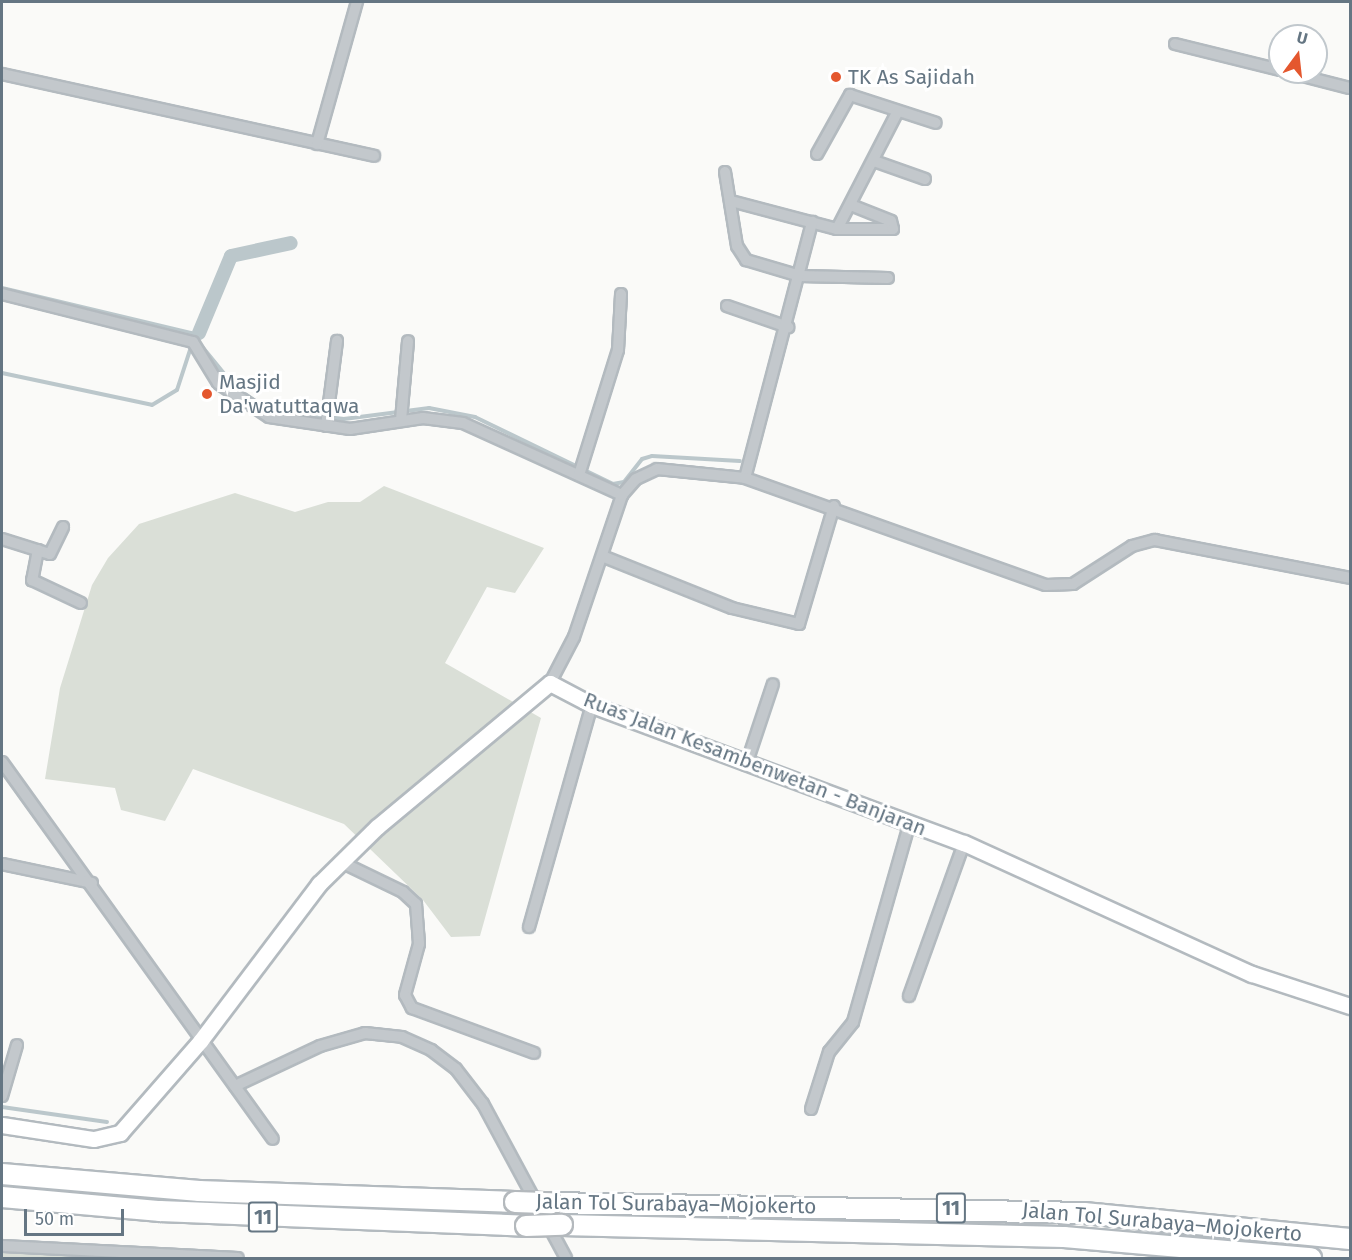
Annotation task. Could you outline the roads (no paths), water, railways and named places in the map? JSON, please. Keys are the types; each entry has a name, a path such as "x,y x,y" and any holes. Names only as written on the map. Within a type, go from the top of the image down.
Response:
{"highway":[{"name":"Jalan Tol Surabaya–Mojokerto","path":"2,1174 199,1191 551,1203 1084,1213 1350,1239"},
{"name":"Jalan Tol Surabaya–Mojokerto","path":"2,1197 160,1212 526,1226 1041,1236 1311,1258"}],"main road":[{"name":"Ruas Jalan Kesambenwetan - Banjaran","path":"550,683 592,705 746,765 964,843 1252,974 1350,1006"},
{"path":"2,1125 109,1139 201,1040 280,932 341,862 550,683"}],"street":[{"path":"317,144 357,2"},
{"path":"1175,44 1268,67"},
{"path":"2,74 374,156"},
{"path":"1328,82 1350,88"},
{"path":"818,154 850,96 897,113 936,123"},
{"path":"837,229 897,113"},
{"path":"874,161 925,179"},
{"path":"725,172 741,255 800,276 888,278"},
{"path":"731,201 837,229 893,229 891,221 851,205"},
{"path":"745,478 788,327 812,222"},
{"path":"2,294 183,338 200,350 218,383 254,411 350,429 401,420 464,423 622,495"},
{"path":"579,475 618,350 621,294"},
{"path":"727,306 788,327"},
{"path":"326,426 337,341"},
{"path":"401,420 408,341"},
{"path":"550,683 574,637 622,495 636,479 657,470 745,478 834,506 974,561 1060,587 1143,540 1155,540 1350,578"},
{"path":"602,556 732,608 799,624 834,506"},
{"path":"2,539 53,552 63,527"},
{"path":"38,550 32,580 81,603"},
{"path":"746,765 774,684"},
{"path":"529,927 592,705"},
{"path":"2,762 92,883 201,1040 273,1138"},
{"path":"811,1109 829,1052 853,1022 910,822"},
{"path":"909,996 964,843"},
{"path":"341,862 403,892 416,904 419,944 405,995 412,1008 534,1053"},
{"path":"2,864 92,883"},
{"path":"235,1086 320,1046 365,1033 402,1037 431,1050 456,1069 483,1104 566,1258"},
{"path":"2,1096 17,1045"},
{"path":"2,1246 53,1255 238,1258"}],"waterway":[{"path":"199,333 231,256 291,243"},
{"path":"2,288 191,333 235,387 259,404 286,412 344,419 429,408 475,417 613,484 624,482 642,459 652,456 740,461"},
{"path":"2,373 152,405 177,390 190,350"},
{"path":"2,771 40,824"},
{"path":"2,1107 107,1122"}],"place":[{"name":"TK As Sajidah","path":"836,77"},
{"name":"Masjid Da'watuttaqwa","path":"207,394"}]}
